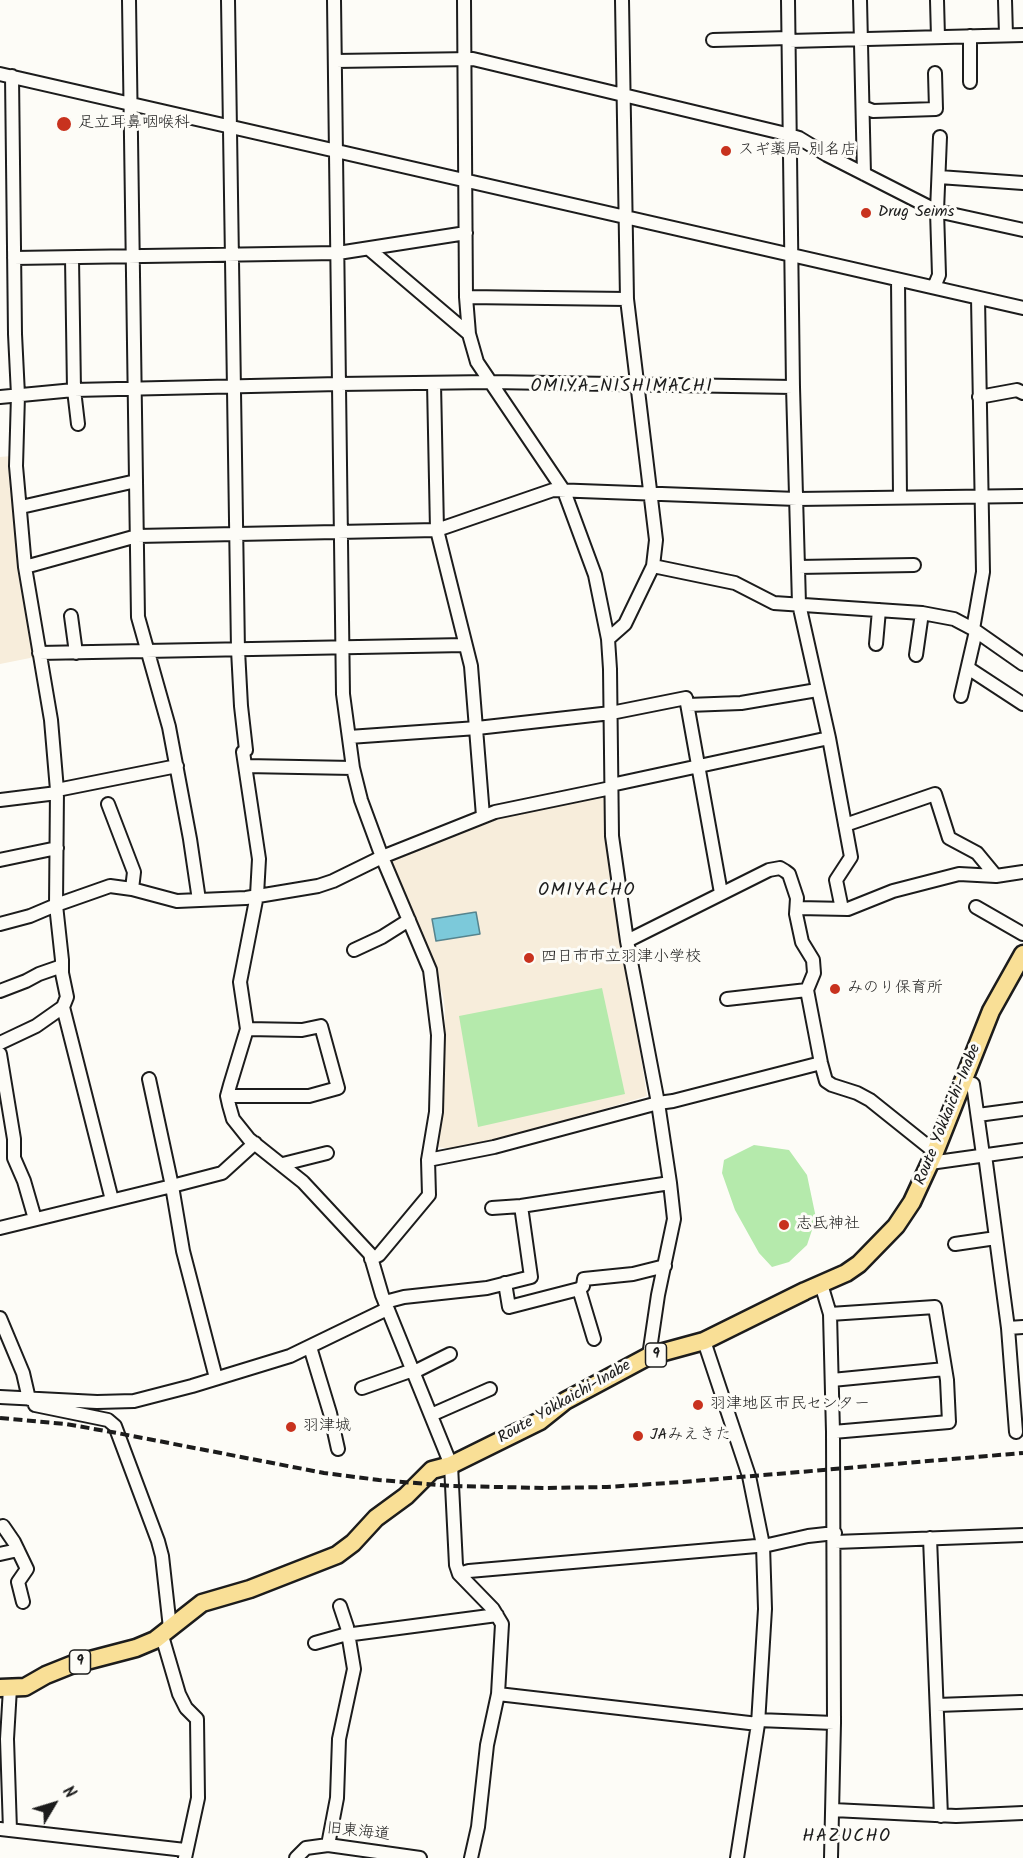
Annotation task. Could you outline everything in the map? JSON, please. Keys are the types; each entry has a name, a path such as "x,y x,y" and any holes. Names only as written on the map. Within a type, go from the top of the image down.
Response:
{"main road":[{"name":"Route Yokkaichi-Inabe","path":"5,1688 25,1687 45,1675 71,1665 136,1647 166,1632 202,1603 293,1574 343,1551 376,1518 406,1496 425,1474 432,1470 451,1465 540,1421 565,1401 649,1356 704,1341 846,1273 859,1264 896,1226 912,1202 991,1011 1023,954"}],"street":[{"path":"129,0 138,617 169,727 199,900"},
{"path":"228,0 238,650 246,750 243,752 259,860 257,895 240,982 247,1029 227,1096 233,1119 255,1143 303,1182 370,1254 386,1305 451,1465 456,1565 459,1574 497,1615 502,1624 498,1695 487,1745 478,1827 471,1858"},
{"path":"334,0 342,686 353,768 361,800 381,857 430,970 438,1035 436,1113 428,1160 429,1195 379,1255 371,1259"},
{"path":"464,0 466,297 469,334 477,362 564,491 595,576 608,639 612,836 627,941 658,1103 674,1219 658,1295 649,1356"},
{"path":"608,639 625,624 653,566 656,540 627,299 622,0"},
{"path":"788,0 798,604 829,738 851,857 836,880 842,909"},
{"path":"860,0 864,174"},
{"path":"937,0 938,37"},
{"path":"1005,0 1006,35"},
{"path":"713,40 861,40 1023,35"},
{"path":"970,36 970,82"},
{"path":"335,61 472,59 790,135 937,211 1023,230"},
{"path":"862,107 873,111 936,109 935,73"},
{"path":"0,1043 36,1026 63,1007 67,997 56,904 57,792 51,720 25,567 16,454 18,395 14,173 6,75 1023,308"},
{"path":"934,287 939,275 937,211 940,137"},
{"path":"0,174 14,173"},
{"path":"939,177 1023,183"},
{"path":"0,260 338,253 466,233"},
{"path":"369,249 469,334"},
{"path":"72,258 74,390 78,424"},
{"path":"898,280 900,498"},
{"path":"466,297 627,299"},
{"path":"961,696 968,668 982,572 978,298"},
{"path":"0,397 74,390 135,388 491,382 793,387"},
{"path":"434,383 437,530 471,666 483,816"},
{"path":"979,397 1017,390 1023,393"},
{"path":"21,507 136,481"},
{"path":"25,567 137,536 437,530 553,490 797,499 1023,496"},
{"path":"798,567 914,565"},
{"path":"653,566 735,583 774,603 922,613 954,620 974,630 1023,664"},
{"path":"876,644 879,610"},
{"path":"916,655 922,613"},
{"path":"71,616 76,653"},
{"path":"39,653 465,645"},
{"path":"968,668 1023,704"},
{"path":"688,705 741,703 817,690"},
{"path":"349,737 477,728 611,713 686,698 721,893"},
{"path":"0,924 30,916 56,904 110,886 132,889 177,901 246,898 318,885 483,816 829,738"},
{"path":"0,800 57,792 177,766"},
{"path":"245,766 353,768"},
{"path":"845,825 935,794 949,838 977,853 996,876"},
{"path":"108,804 134,872 132,889"},
{"path":"0,860 57,848"},
{"path":"627,941 721,893 770,870 780,868 789,874 798,908 796,914 802,942 813,960 814,973 807,990 826,1081 870,1100 932,1157 984,1155 1023,1150"},
{"path":"798,908 848,909 893,891 959,874 996,876 1023,872"},
{"path":"975,907 1023,934"},
{"path":"354,950 409,920"},
{"path":"0,991 62,966"},
{"path":"727,999 807,990"},
{"path":"63,1007 112,1200"},
{"path":"227,1096 309,1096 338,1088 321,1026 302,1030 247,1029"},
{"path":"0,1054 14,1139 14,1158 24,1181 35,1219"},
{"path":"428,1160 494,1147 658,1103 821,1064"},
{"path":"149,1079 172,1186 183,1251 216,1378"},
{"path":"974,1084 1008,1328 1016,1432"},
{"path":"978,1115 1023,1109"},
{"path":"0,1228 222,1173 255,1143"},
{"path":"283,1164 327,1153"},
{"path":"492,1208 521,1206 670,1183"},
{"path":"0,1397 97,1402 134,1401 290,1356 404,1297 487,1288 531,1276 521,1206"},
{"path":"956,1244 996,1238"},
{"path":"505,1283 509,1307 579,1289 583,1286 584,1279 633,1274 665,1266"},
{"path":"821,1284 830,1314 834,1432 834,1723 831,1858"},
{"path":"579,1289 594,1339"},
{"path":"830,1314 935,1308 945,1369 949,1422 834,1432"},
{"path":"0,1318 35,1406 108,1419 115,1426 158,1541 162,1556 166,1632 179,1694 186,1708 197,1719 198,1798 185,1854 5,1829 7,1739 5,1688"},
{"path":"1008,1328 1023,1327"},
{"path":"704,1341 748,1476 763,1545 765,1609 758,1722 737,1858"},
{"path":"310,1347 330,1413 338,1449"},
{"path":"362,1388 413,1371 450,1354"},
{"path":"832,1380 945,1369"},
{"path":"431,1415 490,1389"},
{"path":"3,1526 27,1569 18,1582 23,1602"},
{"path":"459,1574 480,1570 763,1545 808,1536 930,1538 1023,1534"},
{"path":"930,1538 941,1816"},
{"path":"0,1554 18,1550"},
{"path":"328,1845 337,1798 339,1739 354,1670 340,1606"},
{"path":"315,1643 347,1634 497,1615"},
{"path":"498,1695 758,1722 834,1723"},
{"path":"937,1705 1021,1702"},
{"path":"833,1810 941,1816 1023,1813"},
{"name":"旧東海道","path":"296,1858 306,1848 328,1845 420,1858"}],"shaded area":[{"path":"11,456 35,657 0,664 0,457"},
{"name":"四日市市立羽津小学校","path":"604,796 610,857 647,1096 525,1133 456,1149 436,1147 440,1127 445,1011 443,996 425,939 389,861 501,816 528,808"}],"green space":[{"path":"602,988 625,1094 478,1127 459,1016"},
{"path":"754,1145 789,1150 807,1175 816,1218 807,1245 789,1262 772,1267 759,1253 735,1210 722,1173 724,1160"}],"water":[{"path":"476,912 480,934 436,941 432,919"}],"railway":[{"path":"0,1418 66,1424 324,1473 452,1486 607,1487 1023,1453"}],"place":[{"name":"足立耳鼻咽喉科","path":"64,124"},
{"name":"スギ薬局 別名店","path":"726,151"},
{"name":"Drug Seims","path":"866,213"},
{"name":"四日市市立羽津小学校","path":"529,958"},
{"name":"みのり保育所","path":"835,989"},
{"name":"志氐神社","path":"784,1225"},
{"name":"羽津地区市民センター","path":"698,1405"},
{"name":"羽津城","path":"291,1427"},
{"name":"JAみえきた","path":"638,1436"}],"district":[{"name":"OMIYA-NISHIMACHI","path":"622,388"},
{"name":"OMIYACHO","path":"587,892"},
{"name":"HAZUCHO","path":"847,1838"}]}
